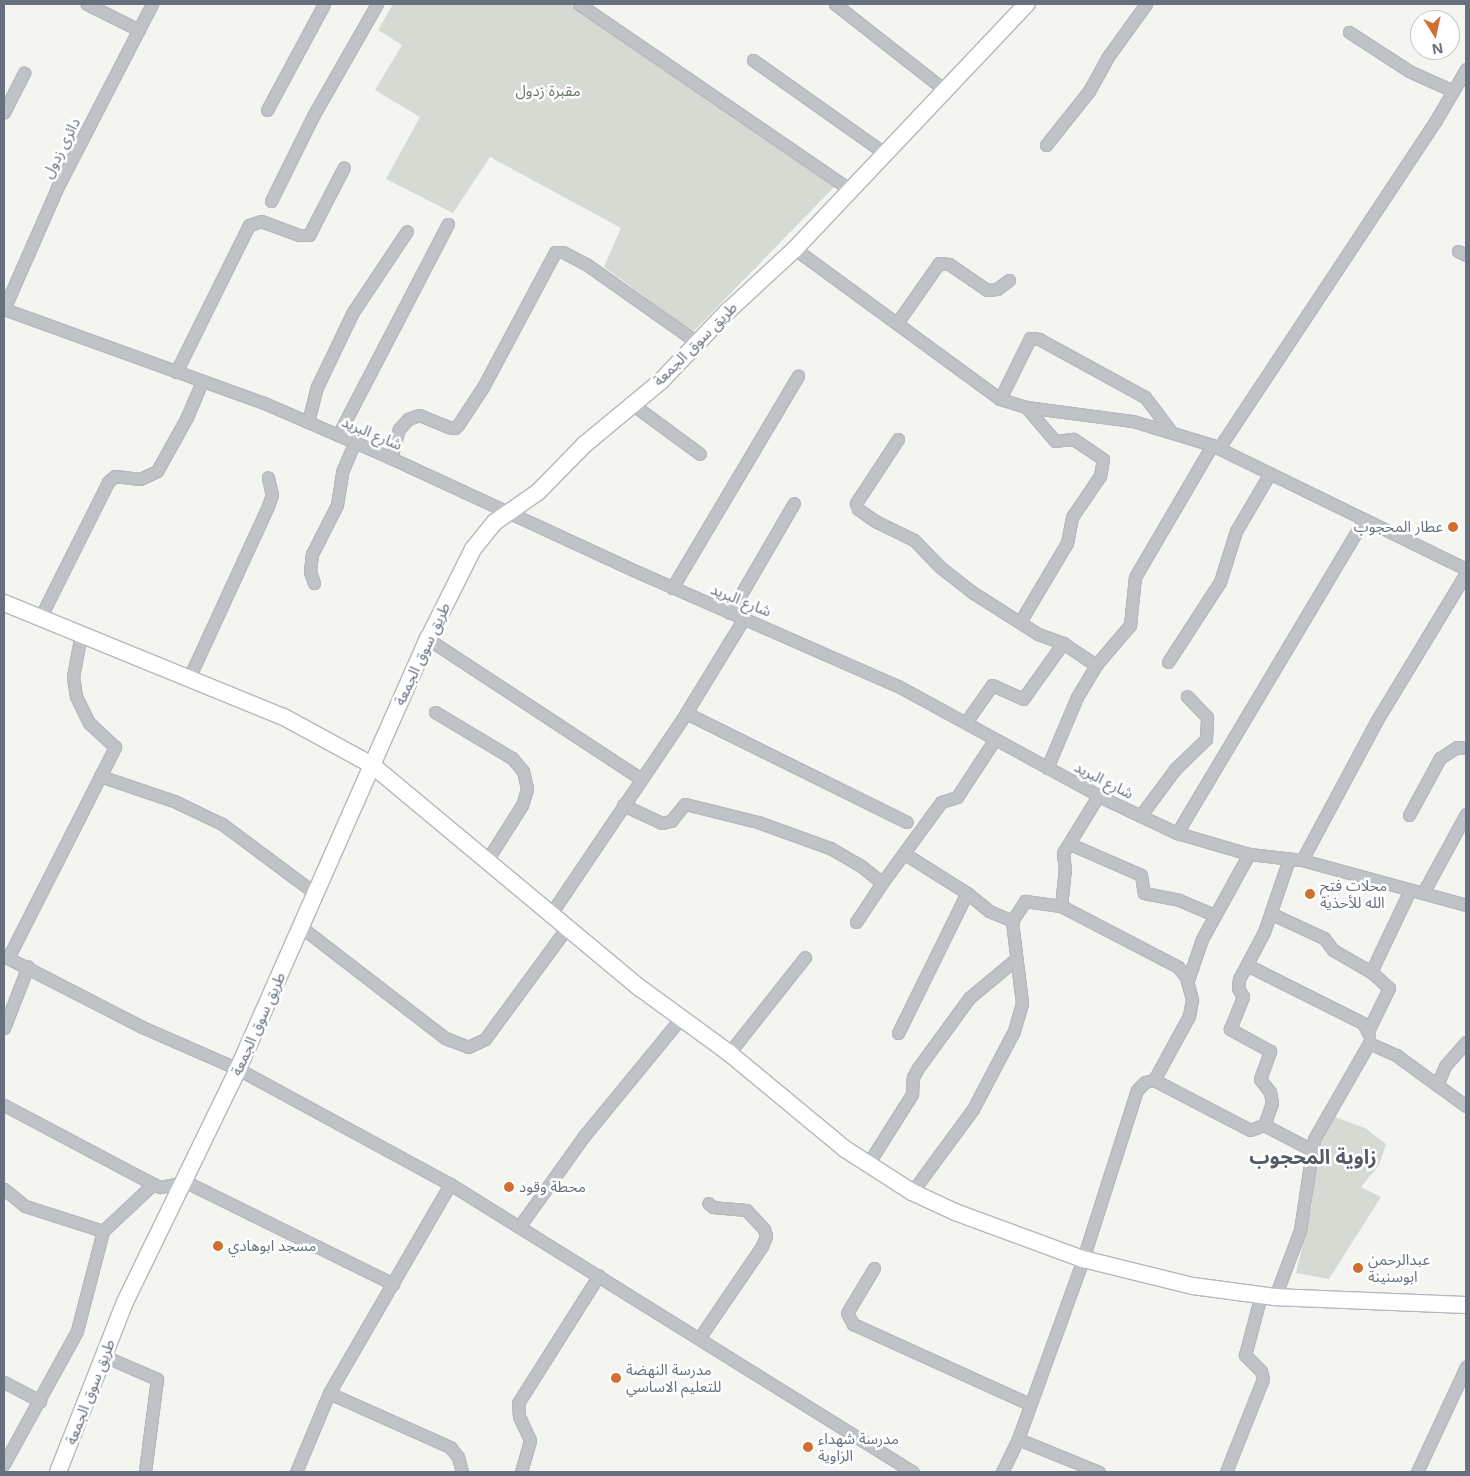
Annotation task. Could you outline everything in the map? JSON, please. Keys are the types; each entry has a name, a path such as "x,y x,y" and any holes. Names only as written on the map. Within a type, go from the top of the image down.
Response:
{"street":[{"path":"87,4 139,30"},
{"name":"دائرى زدول","path":"4,309 57,188 152,4"},
{"path":"267,110 324,4"},
{"path":"271,200 314,116 377,4"},
{"path":"579,4 850,189"},
{"path":"835,4 946,91"},
{"name":"طريق سوق الجمعة","path":"58,1472 140,1270 186,1182 238,1070 428,639 473,549 496,522 538,492 553,474 661,381 728,311 795,249 883,152 946,91 1027,4"},
{"path":"1046,145 1090,91 1107,58 1146,4"},
{"path":"1349,32 1409,71 1454,91"},
{"path":"753,60 883,152"},
{"path":"1047,768 1077,697 1096,665 1130,625 1135,577 1216,446 1454,91 1466,69"},
{"path":"4,112 24,73"},
{"path":"176,372 249,225 261,221 298,235 309,235 344,167"},
{"path":"338,436 448,224"},
{"path":"308,422 317,387 353,312 407,231"},
{"path":"795,249 1000,399 1026,407 1100,415 1170,430 1216,446 1466,569"},
{"path":"391,458 399,429 408,418 419,415 448,427 455,428 458,425 483,387 555,252 563,252 586,264 698,343"},
{"path":"897,323 939,263 949,264 987,290 997,289 1009,280"},
{"name":"شارع البريد","path":"4,309 202,381 308,422 391,458 672,588 898,686 1098,796 1177,833 1249,854 1302,860 1466,905"},
{"path":"1000,399 1030,338 1039,339 1145,397 1170,430"},
{"path":"672,588 798,376"},
{"path":"41,616 108,482 115,476 140,479 157,471 187,417 202,381"},
{"path":"632,404 700,454"},
{"path":"1020,622 1067,543 1072,517 1100,476 1103,459 1073,440 1055,441 1026,407"},
{"path":"898,439 856,503 858,509 874,521 914,540 940,568 1038,634 1063,642 1096,665"},
{"path":"314,583 310,572 312,554 333,516 342,472 355,442"},
{"path":"1168,662 1220,582 1236,531 1270,473"},
{"path":"190,678 268,506 272,495 268,477"},
{"path":"730,613 794,503"},
{"path":"1177,833 1364,519"},
{"path":"1302,860 1376,720 1466,573"},
{"path":"4,603 41,616 314,731 372,765 486,862 552,912 680,1019 729,1053 845,1149 912,1192 955,1212 1083,1259 1193,1286 1268,1296 1466,1305"},
{"path":"552,912 640,778 686,713 744,618"},
{"path":"81,634 73,677 76,696 89,723 114,744 100,776 6,957 28,966 142,1027 238,1070 450,1184 700,1337 913,1472"},
{"path":"428,639 640,778"},
{"path":"966,722 992,685 1023,699 1063,642"},
{"path":"1141,815 1175,769 1206,739 1207,717 1187,696"},
{"path":"435,712 512,758 523,771 526,789 522,804 486,862"},
{"path":"686,713 907,822"},
{"path":"856,922 941,802 957,797 995,739"},
{"path":"1409,815 1440,758 1457,747 1466,748"},
{"path":"100,776 174,801 222,824 316,894"},
{"path":"1061,906 1065,870 1063,853 1098,796"},
{"path":"623,805 662,823 671,821 685,804 758,822 830,848 860,865 882,883"},
{"path":"1423,893 1466,814"},
{"path":"1070,844 1141,874 1144,893 1179,900 1215,915"},
{"path":"905,854 967,892 989,911 1012,921"},
{"path":"1188,980 1202,939 1249,854"},
{"path":"1264,1125 1272,1103 1270,1092 1260,1079 1270,1051 1230,1029 1243,997 1238,984 1272,914 1289,859"},
{"path":"1371,972 1410,890"},
{"path":"898,1032 967,892"},
{"path":"912,1192 973,1108 1014,1031 1022,1003 1012,921 1025,901 1061,906 1178,967 1188,980 1192,1000 1189,1016 1154,1080"},
{"path":"1272,914 1324,938 1333,950 1371,972 1389,988 1368,1031"},
{"path":"301,927 445,1038 468,1047 485,1039 568,926"},
{"path":"729,1053 805,957"},
{"path":"868,1164 912,1094 913,1077 918,1068 969,998 1016,959"},
{"path":"1247,965 1320,999 1363,1024 1372,1042 1396,1055 1466,1106"},
{"path":"4,1028 28,966"},
{"path":"519,1227 584,1136 680,1019"},
{"path":"1226,1472 1263,1379 1261,1371 1245,1355 1268,1296 1300,1230 1312,1150 1319,1128 1366,1046 1372,1042"},
{"path":"1437,1085 1445,1066 1466,1042"},
{"path":"1002,1472 1018,1439 1029,1404 1083,1259 1137,1090 1145,1082 1154,1080 1250,1130 1264,1125 1312,1150"},
{"path":"4,1105 153,1184 160,1187 186,1182 393,1284"},
{"path":"4,1464 77,1330 103,1231 153,1184"},
{"path":"296,1472 329,1393 450,1184"},
{"path":"4,1189 25,1206 103,1231"},
{"path":"700,1337 762,1246 766,1236 764,1229 746,1210 713,1207 708,1203"},
{"path":"874,1268 848,1313 854,1324 1029,1404"},
{"path":"521,1472 530,1440 519,1416 518,1403 598,1275"},
{"path":"104,1356 157,1379 145,1472"},
{"path":"1417,1472 1466,1366"},
{"path":"4,1382 40,1401"},
{"path":"329,1393 450,1447 458,1457 462,1472"},
{"path":"1018,1439 1099,1472"}],"green space":[{"name":"مقبرة زدول","path":"393,4 570,4 835,186 693,332 604,267 621,228 490,157 453,213 386,179 420,117 375,90 402,45 378,30"},
{"path":"1335,1117 1365,1128 1386,1144 1379,1165 1361,1187 1381,1197 1329,1279 1296,1273 1312,1205 1313,1156 1322,1127 1329,1119"}],"place":[{"name":"عطار المحجوب","path":"1453,527"},
{"name":"محلات فتح الله للأحذية","path":"1310,894"},
{"name":"محطة وقود","path":"509,1187"},
{"name":"مسجد ابوهادي","path":"218,1246"},
{"name":"عبدالرحمن ابوسنينة","path":"1358,1268"},
{"name":"مدرسة النهضة للتعليم الاساسي","path":"616,1378"},
{"name":"مدرسة شهداء الزاوية","path":"808,1447"}],"district":[{"name":"زاوية المحجوب","path":"1313,1156"}]}
